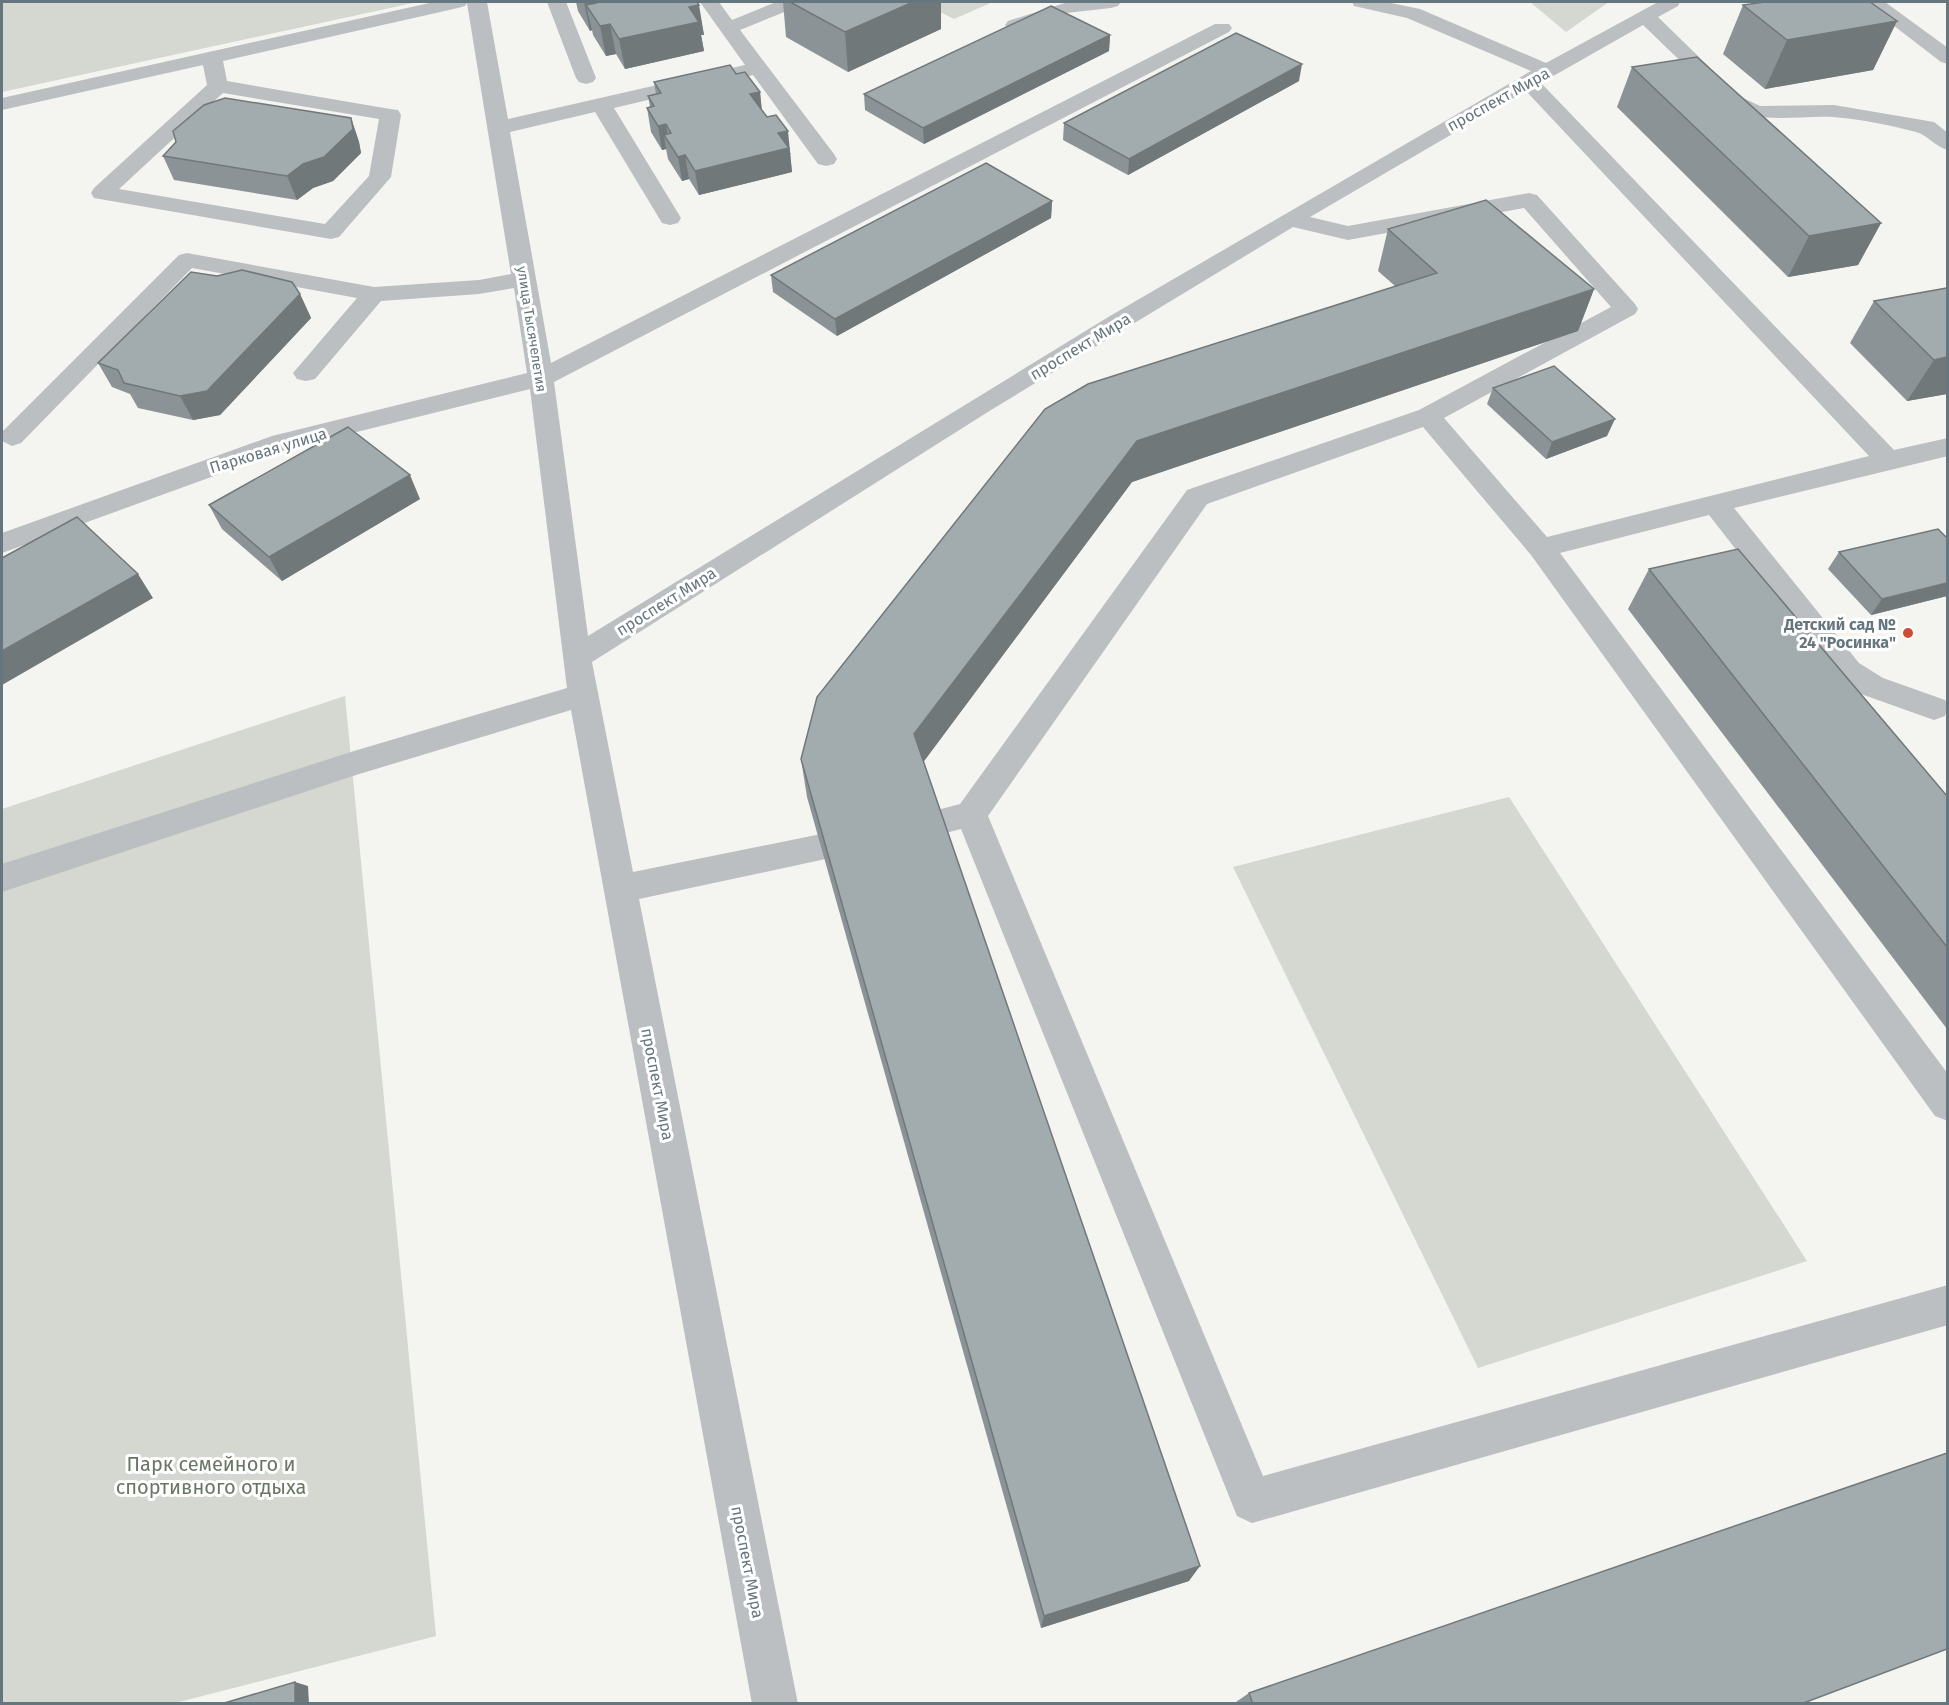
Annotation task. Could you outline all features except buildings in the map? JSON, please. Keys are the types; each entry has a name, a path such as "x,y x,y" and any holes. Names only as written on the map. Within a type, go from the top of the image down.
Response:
{"street":[{"path":"2,104 212,57 412,7 458,2"},
{"name":"улица Тысячелетия","path":"477,2 541,378 576,658"},
{"path":"556,2 586,78"},
{"path":"709,2 826,159"},
{"path":"729,28 792,2"},
{"path":"996,34 1051,11 1111,2"},
{"path":"1361,2 1413,13 1538,76 1888,460"},
{"path":"1873,2 1947,58"},
{"path":"1658,9 1732,100 1743,107 1772,113 1834,111 1926,127 1947,144"},
{"name":"проспект Мира","path":"775,1704 576,658 801,515 1353,180 1658,9"},
{"name":"Парковая улица","path":"2,543 281,442 541,378 1222,28"},
{"path":"212,57 218,86"},
{"path":"498,128 759,68"},
{"path":"218,86 390,115 380,177 331,232 102,193 218,86"},
{"path":"601,104 670,218"},
{"path":"1290,219 1348,233 1529,200 1626,309 1428,416 1197,497 953,819 1252,1502 1947,1305"},
{"path":"12,437 187,260 374,294 479,287 524,279"},
{"path":"306,373 374,294"},
{"path":"1428,416 1541,548 1947,1104"},
{"path":"1541,548 1947,447"},
{"path":"1715,504 1848,671 1872,686 1934,708"},
{"path":"2,878 354,763 584,695"},
{"path":"621,889 821,847"}],"green space":[{"path":"2,2 411,2 413,3 2,92"},
{"path":"920,2 993,2 954,19"},
{"path":"1530,2 1609,2 1566,32"},
{"name":"Парк семейного и спортивного отдыха","path":"345,696 436,1636 175,1703 2,1703 2,809"},
{"path":"1509,797 1807,1261 1478,1368 1233,867"}],"place":[{"name":"Детский сад № 24 \"Росинка\"","path":"1908,633"}]}
